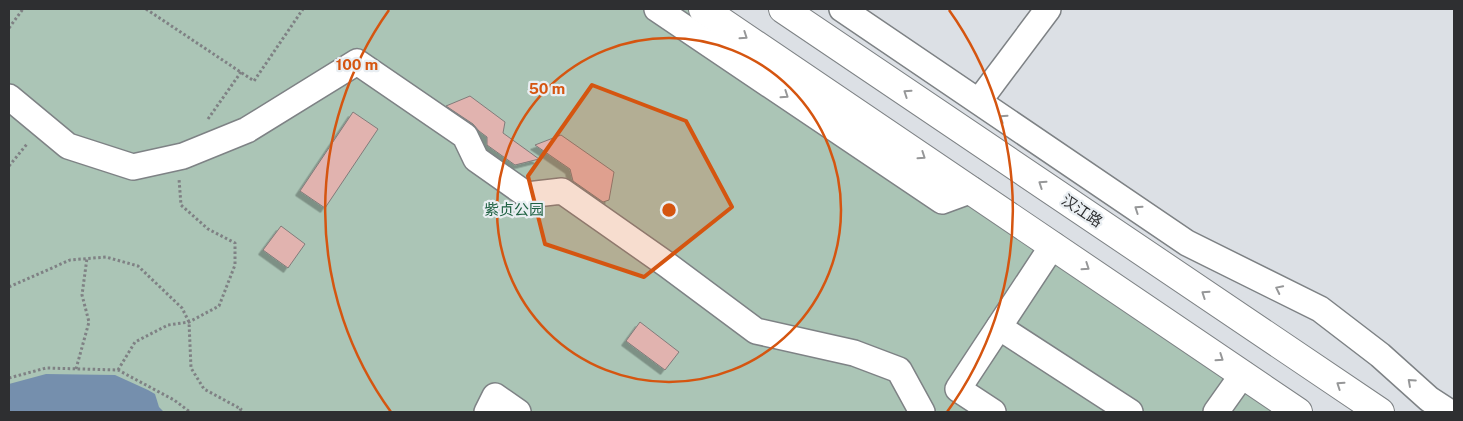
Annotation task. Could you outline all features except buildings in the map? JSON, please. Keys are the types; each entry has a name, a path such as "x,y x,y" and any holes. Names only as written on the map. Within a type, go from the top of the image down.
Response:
{"main road":[{"path":"703,9 1298,412"},
{"name":"汉江路","path":"782,9 1380,412"}],"street":[{"path":"658,9 942,200 972,190"},
{"path":"842,9 1186,243 1320,309 1380,355 1429,398 1449,412"},
{"path":"979,102 1048,9"},
{"path":"9,97 68,146 133,167 183,156 247,130 357,62 465,136 476,159 527,195 562,191 674,269 756,331 854,353 899,370 922,412"},
{"path":"993,412 958,389 1053,245"},
{"path":"999,327 1130,412"},
{"path":"1216,412 1243,374"},
{"path":"487,412 495,396 518,412"}],"path":[{"path":"9,28 23,9"},
{"path":"146,9 254,81 303,9"},
{"path":"204,126 241,72"},
{"path":"118,370 135,342 168,326 189,322 219,306 235,265 235,243 208,229 181,205 178,174 183,156"},
{"path":"9,287 70,260 106,257 138,266 182,308 189,322 192,368 204,389 241,409 239,412"},
{"path":"76,369 89,322 82,296 87,258"},
{"path":"9,378 46,368 118,370 174,400 190,412"}],"highlighted area":[{"path":"592,85 686,121 732,207 644,277 545,244 528,176"}],"green space":[{"name":"紫贞公园","path":"9,9 703,9 1298,412 9,412"}],"water":[{"path":"46,374 115,375 155,394 159,407 164,412 9,412 9,384"}]}
